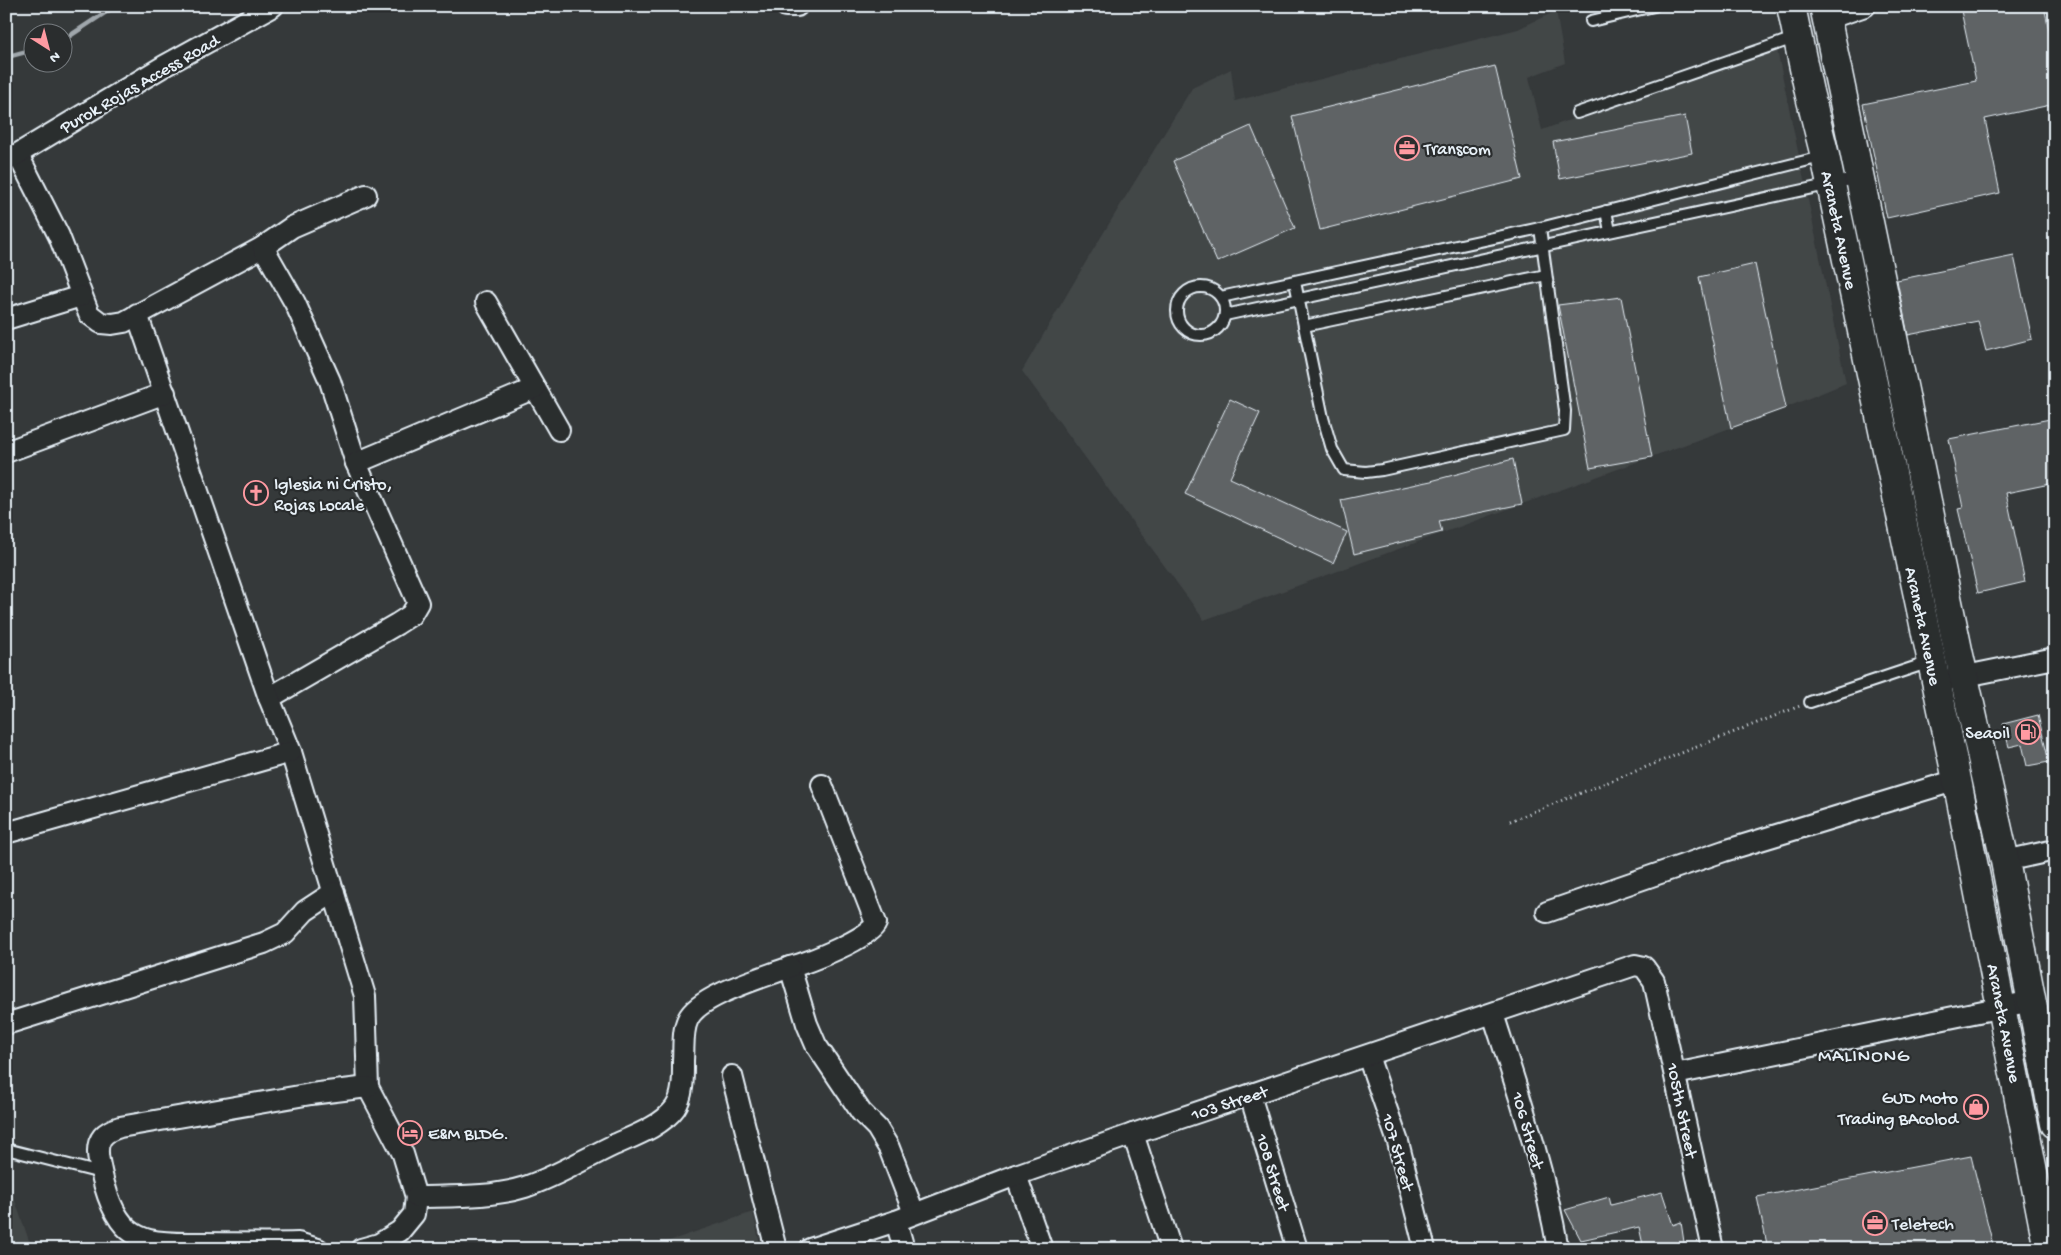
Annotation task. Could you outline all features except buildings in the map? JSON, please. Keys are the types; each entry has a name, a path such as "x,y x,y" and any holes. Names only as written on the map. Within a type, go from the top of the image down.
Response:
{"main road":[{"name":"Araneta Avenue","path":"1791,6 1809,92 1838,154 1860,178 1964,676 2005,861 2055,1124"},
{"name":"Araneta Avenue","path":"1826,12 1840,86 1838,154 1830,185 1957,780 2048,1249"},
{"path":"1809,92 1840,86"},
{"path":"1901,520 1930,513"}],"street":[{"name":"Purok Rojas Access Road","path":"12,158 164,66 273,6"},
{"path":"786,6 797,6"},
{"path":"1826,12 1865,6"},
{"path":"12,158 59,236 89,314 101,323 124,322 263,247 292,226 366,194"},
{"path":"263,247 295,302 330,381 356,463 418,603 411,615 397,624 269,698"},
{"path":"6,319 81,296"},
{"path":"486,302 559,430"},
{"path":"137,314 269,698 291,752 365,996 368,1087 403,1154 416,1197 414,1214 400,1231 379,1244 360,1249"},
{"path":"356,463 535,388"},
{"path":"6,452 165,393"},
{"path":"1934,672 1964,676 2055,658"},
{"path":"6,833 291,752"},
{"path":"1548,912 1724,851 1957,780"},
{"path":"416,1197 490,1194 523,1187 548,1178 643,1132 665,1118 676,1108 682,1090 684,1034 687,1020 694,1009 709,998 790,967 814,960 870,932 876,923 822,785"},
{"path":"2005,861 2055,850"},
{"path":"6,1024 264,943 286,933 305,911 334,892"},
{"name":"103 Street","path":"810,1249 905,1217 1133,1134 1493,1014 1629,966 1640,966 1649,972"},
{"path":"790,967 807,1024 816,1045 861,1112 878,1128 889,1148 905,1217 904,1249"},
{"name":"105th Street","path":"1649,972 1654,981 1713,1249"},
{"path":"1675,1074 2032,1001"},
{"name":"106 Street","path":"1493,1014 1540,1165 1558,1249"},
{"name":"107 Street","path":"1368,1056 1398,1142 1425,1249"},
{"path":"732,1076 776,1249"},
{"path":"318,1249 298,1244 165,1242 140,1237 128,1230 119,1220 101,1173 98,1154 101,1138 107,1130 311,1094 368,1087"},
{"name":"108 Street","path":"1250,1095 1297,1249"},
{"path":"1133,1134 1171,1249"},
{"path":"1016,1175 1042,1249"}],"lane":[{"path":"1591,21 1654,6"},
{"path":"1577,113 1798,37"},
{"path":"1221,297 1540,228 1838,154"},
{"path":"1225,315 1860,178"},
{"path":"1606,211 1610,231"},
{"path":"1295,282 1332,449 1344,470 1366,472 1382,470 1564,430 1565,411 1540,228"},
{"path":"1463,245 1466,263"},
{"path":"1416,255 1419,273"},
{"path":"1304,326 1546,275"},
{"path":"1198,287 1207,287 1221,297 1225,315 1221,324 1212,332 1194,335 1184,330 1178,321 1176,308 1182,295 1198,287"},
{"path":"1810,702 1934,672"},
{"path":"6,1149 101,1173"}],"path":[{"path":"1510,821 1810,702"}],"shaded area":[{"path":"1556,11 1565,63 1529,77 1542,130 1776,45 1846,383 1785,408 1204,620 1022,371 1192,88 1231,69 1235,101 1518,29"},
{"path":"6,1184 12,1192 32,1249 6,1249"},
{"path":"753,1212 761,1249 646,1249"}],"waterway":[{"path":"72,34 115,6"},
{"path":"6,57 22,53"}],"place":[{"name":"Transcom","path":"1407,148"},
{"name":"Iglesia ni Cristo, Rojas Locale","path":"256,493"},
{"name":"Seaoil","path":"2028,732"},
{"name":"GUD Moto Trading BAcolod","path":"1976,1107"},
{"name":"E&M BLDG.","path":"410,1133"},
{"name":"Teletech","path":"1875,1223"}],"district":[{"name":"MALINONG","path":"1864,1054"}]}
